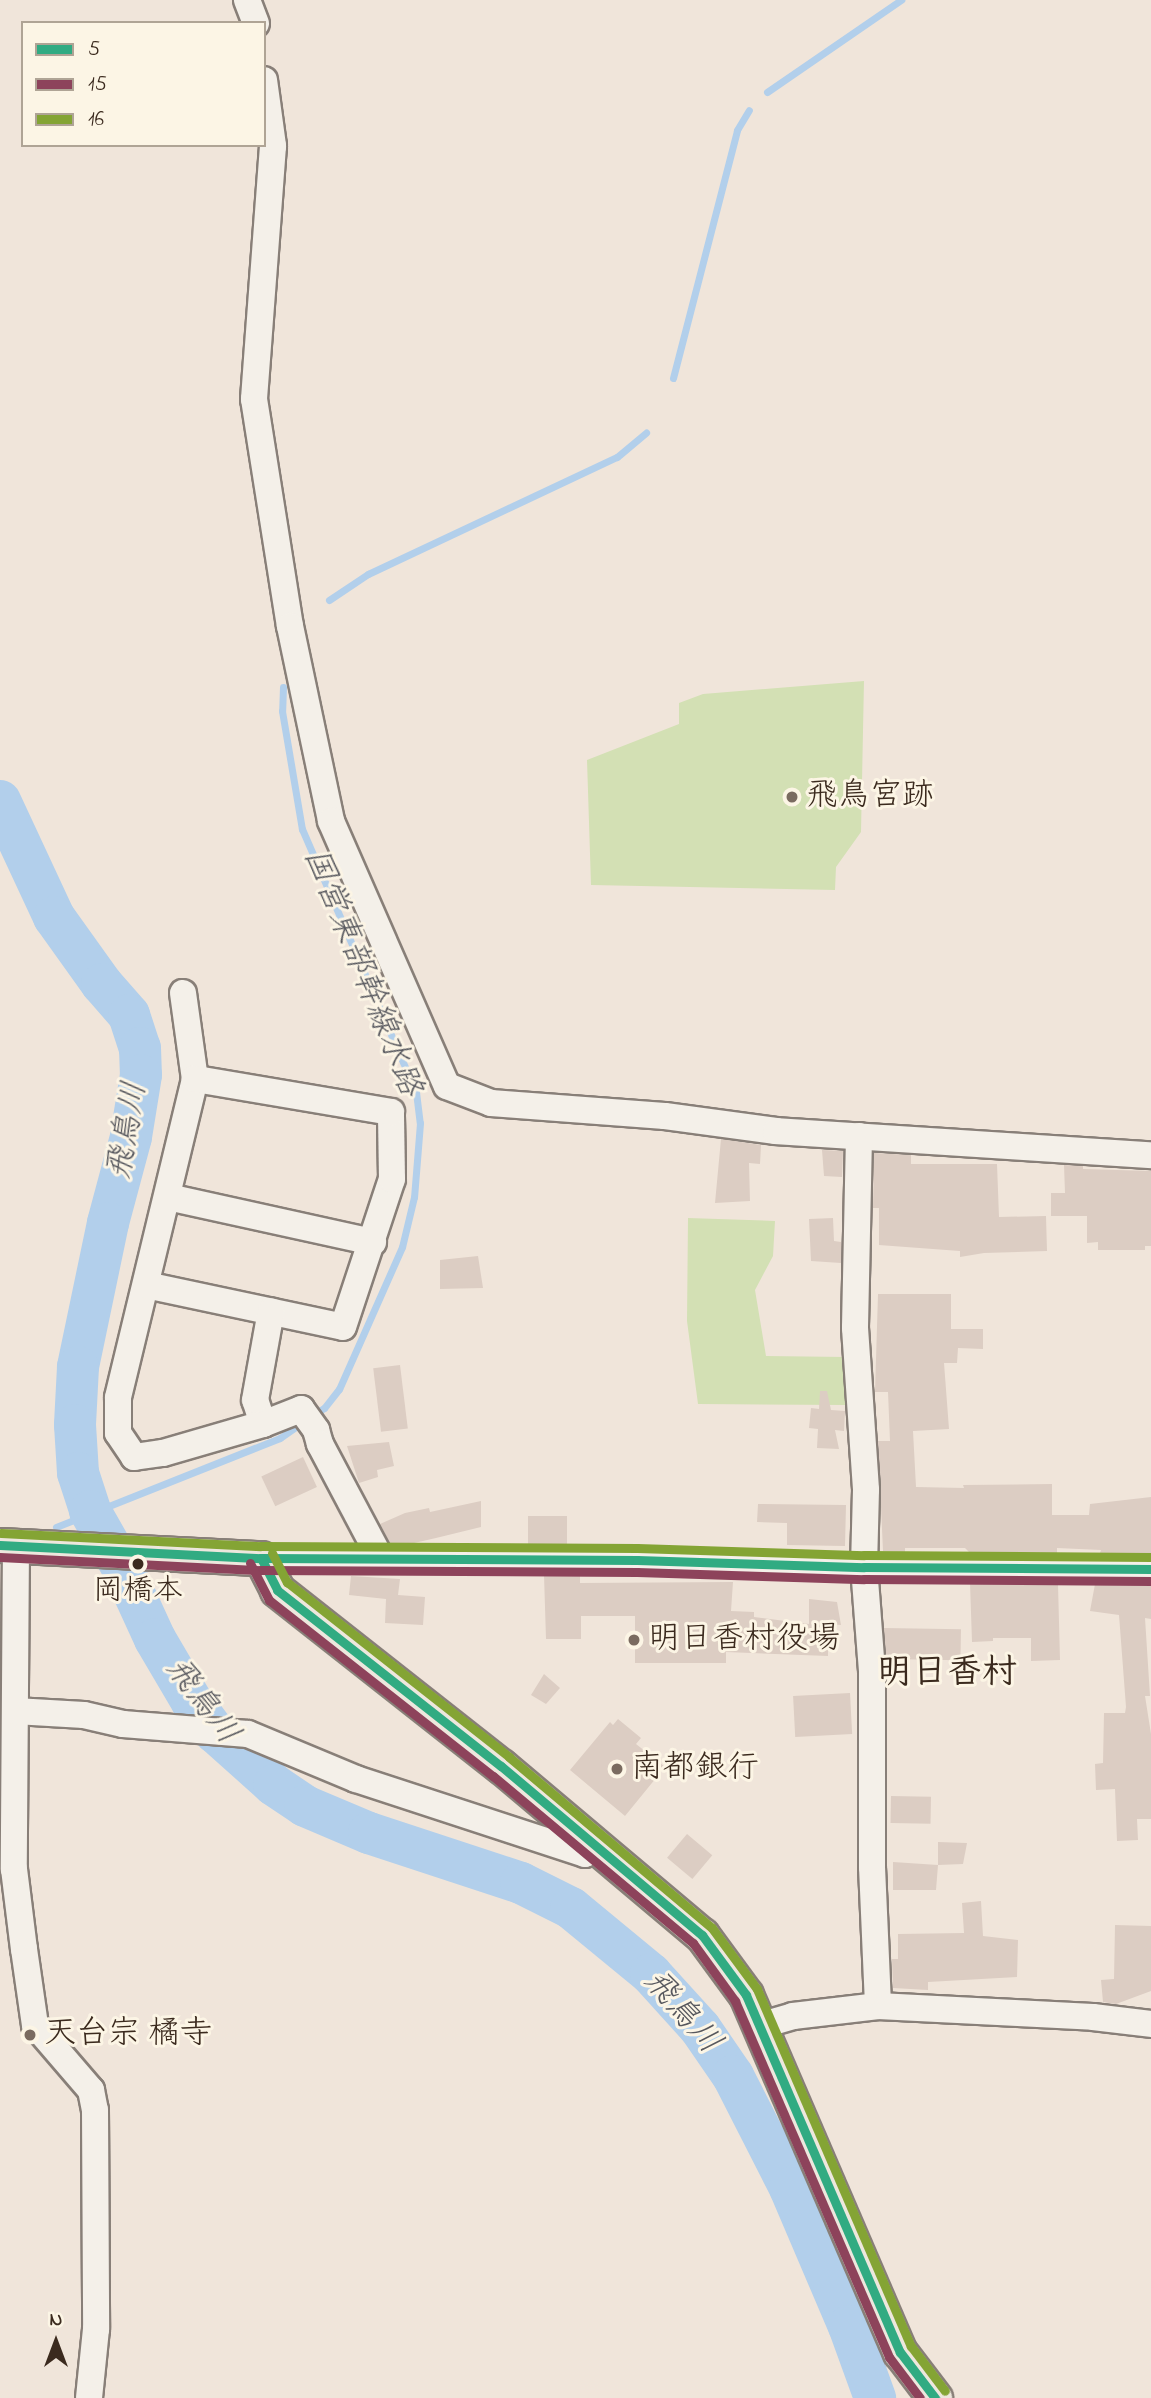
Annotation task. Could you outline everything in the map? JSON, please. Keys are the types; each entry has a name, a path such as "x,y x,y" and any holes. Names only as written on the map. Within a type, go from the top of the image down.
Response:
{"main road":[{"path":"8,1545 261,1558 278,1590 598,1847 702,1935 746,1995 900,2352 935,2398"}],"street":[{"path":"247,0 255,21"},
{"path":"266,94 273,146 254,399 290,626 331,821 447,1086 491,1103 665,1116 776,1131 1151,1155"},
{"path":"183,993 195,1079 118,1398 118,1433 134,1457 163,1453 263,1423 308,1419 381,1559"},
{"path":"146,1285 343,1327 392,1179 391,1112 195,1079"},
{"path":"859,1136 855,1328 866,1490 864,1567 872,1672 872,1867 878,2006"},
{"path":"168,1197 373,1242"},
{"path":"263,1423 255,1400 271,1311"},
{"path":"8,1545 15,1711 14,1869 36,2025 90,2090 95,2110 96,2329 89,2398"},
{"path":"261,1558 637,1560 864,1567 1151,1569"},
{"path":"15,1711 84,1715 123,1724 241,1733 356,1779 585,1854 598,1847"},
{"path":"759,2026 793,2016 878,2006 1093,2017 1151,2024"}],"green space":[{"path":"864,681 861,832 836,867 835,890 591,885 587,760 679,724 679,703 703,694"},
{"path":"688,1218 775,1221 773,1256 755,1290 766,1356 846,1357 846,1405 698,1404 687,1321"}],"building":[{"path":"721,1139 761,1145 760,1164 749,1163 750,1201 715,1203"},
{"path":"822,1150 843,1151 842,1177 824,1176"},
{"path":"874,1153 911,1155 911,1164 997,1164 999,1217 1046,1216 1047,1251 984,1253 960,1257 960,1251 879,1245 879,1208 873,1208"},
{"path":"1064,1165 1083,1166 1083,1169 1151,1171 1151,1246 1145,1246 1145,1250 1098,1250 1098,1242 1087,1243 1087,1216 1051,1216 1051,1193 1065,1193"},
{"path":"833,1218 834,1241 841,1242 841,1263 811,1261 809,1219"},
{"path":"478,1256 483,1288 440,1289 440,1260"},
{"path":"878,1294 951,1294 951,1329 983,1329 983,1349 958,1348 957,1363 944,1363 949,1429 913,1431 916,1487 1052,1484 1052,1515 1089,1515 1090,1504 1151,1497 1151,1553 1100,1553 1101,1550 1057,1548 1057,1553 969,1552 965,1548 905,1548 905,1552 883,1551 878,1441 890,1441 888,1392 875,1392"},
{"path":"400,1365 408,1429 381,1432 373,1368"},
{"path":"820,1391 827,1391 831,1410 845,1411 844,1431 835,1430 839,1449 817,1448 818,1429 809,1428 811,1408 819,1409"},
{"path":"389,1442 394,1466 377,1470 378,1477 359,1483 347,1446"},
{"path":"303,1457 317,1487 275,1506 261,1476"},
{"path":"481,1501 481,1527 436,1538 414,1543 390,1543 380,1524 405,1513 429,1508 430,1512"},
{"path":"758,1504 846,1505 845,1546 787,1545 787,1523 757,1522"},
{"path":"528,1516 567,1516 567,1544 528,1544"},
{"path":"544,1575 580,1575 580,1583 733,1582 731,1611 754,1612 754,1617 809,1624 809,1599 837,1602 841,1625 828,1624 828,1656 726,1652 726,1663 635,1663 635,1616 581,1616 581,1639 546,1639"},
{"path":"351,1576 400,1579 398,1595 425,1597 423,1625 385,1623 386,1599 349,1595"},
{"path":"970,1583 1058,1584 1060,1660 1031,1661 1031,1638 993,1638 993,1641 972,1642"},
{"path":"1095,1584 1151,1585 1151,1619 1145,1618 1150,1696 1145,1696 1151,1734 1151,1819 1137,1819 1138,1840 1117,1841 1115,1789 1096,1790 1095,1764 1103,1763 1104,1713 1125,1713 1126,1707 1119,1615 1090,1611"},
{"path":"884,1628 961,1629 960,1660 883,1659"},
{"path":"544,1674 560,1688 546,1704 531,1695"},
{"path":"850,1693 852,1734 795,1737 793,1696"},
{"name":"南都銀行","path":"618,1719 641,1738 636,1744 665,1767 625,1816 570,1770 610,1722 613,1725"},
{"path":"891,1796 931,1797 931,1824 891,1823"},
{"path":"687,1834 712,1855 692,1879 667,1858"},
{"path":"938,1842 967,1843 963,1864 938,1865"},
{"path":"893,1862 938,1865 936,1890 893,1890"},
{"path":"981,1901 983,1936 1018,1940 1017,1977 928,1982 928,1990 893,1988 892,1959 898,1959 898,1934 964,1933 962,1903"},
{"path":"1115,1925 1151,1926 1151,1991 1116,2004 1103,2002 1101,1980 1114,1979"}],"waterway":[{"name":"国営東部幹線水路","path":"767,92 901,0"},
{"name":"国営東部幹線水路","path":"673,378 737,130 749,110"},
{"name":"国営東部幹線水路","path":"329,600 368,574 617,457 646,433"},
{"name":"国営東部幹線水路","path":"283,687 282,711 302,829 416,1092 420,1123 414,1197 402,1247 339,1389 324,1408 313,1415"},
{"name":"飛鳥川","path":"0,801 54,917 102,984 129,1015 140,1048 141,1075 131,1137 108,1223 78,1367 75,1425 78,1473 90,1511 122,1567 155,1639 192,1702 215,1732 274,1785 305,1806 369,1833 521,1883 571,1908 651,1974 700,2028 733,2076 790,2188 849,2326 875,2398"},
{"name":"国営東部幹線水路","path":"56,1527 280,1438 303,1422"}],"transit line":[{"name":"16","path":"1,1533 261,1546 637,1548 864,1555 1151,1557"},
{"name":"5","path":"0,1545 261,1558 637,1560 864,1567 1151,1569"},
{"name":"16","path":"272,1553 287,1582 509,1757 712,1928 757,1989 911,2346 945,2391"},
{"name":"15","path":"0,1557 261,1570 637,1572 864,1579 1151,1581"},
{"name":"5","path":"261,1558 277,1590 501,1766 702,1935 746,1995 900,2352 935,2398"},
{"name":"15","path":"250,1563 269,1600 493,1776 693,1943 735,2001 889,2357 920,2398"}],"place":[{"name":"飛鳥宮跡","path":"792,797"},
{"name":"岡橋本","path":"138,1564"},
{"name":"明日香村役場","path":"634,1640"},
{"name":"南都銀行","path":"617,1769"},
{"name":"天台宗 橘寺","path":"30,2035"}],"district":[{"name":"明日香村","path":"947,1674"}]}
